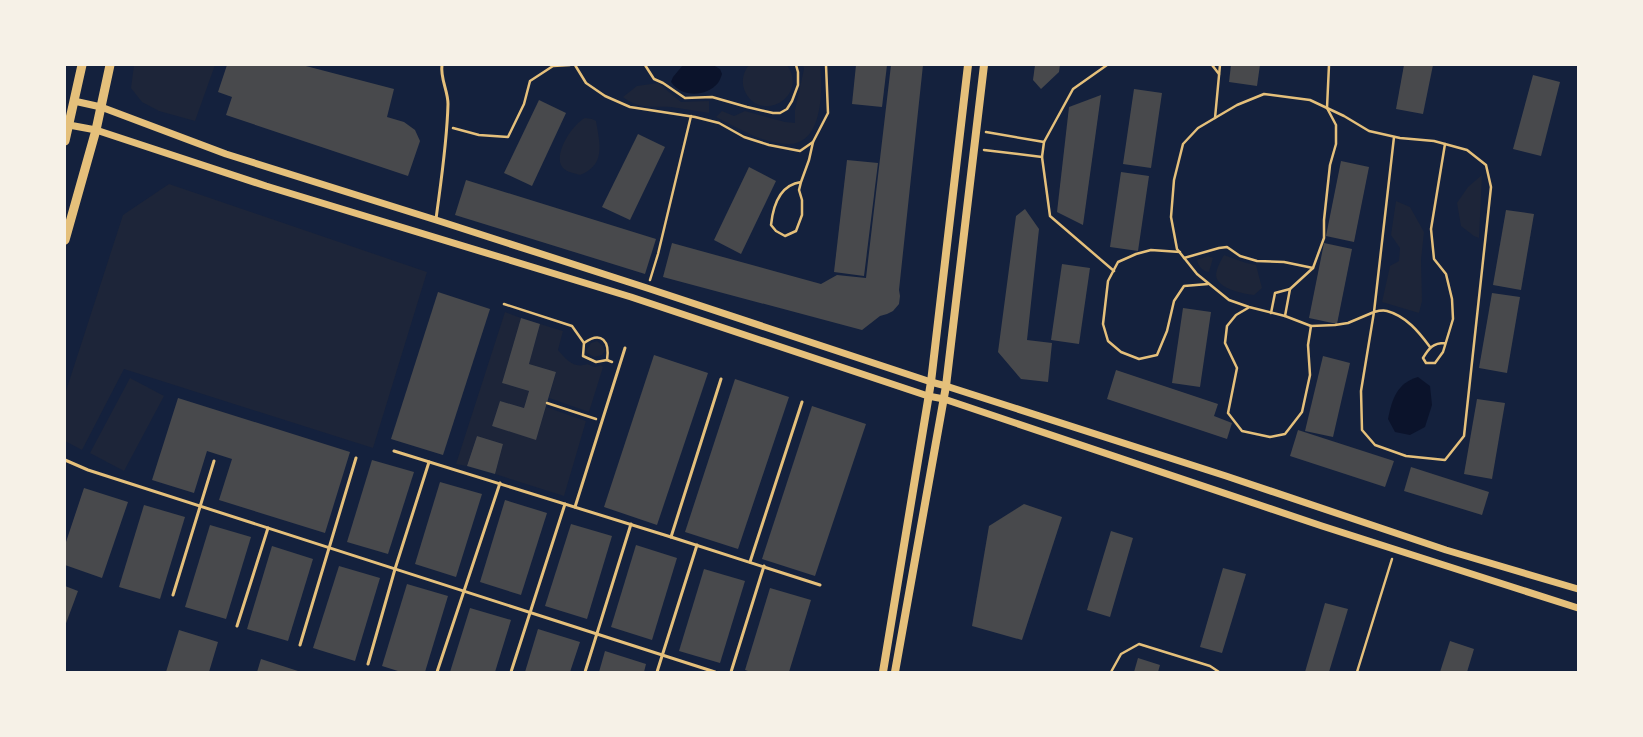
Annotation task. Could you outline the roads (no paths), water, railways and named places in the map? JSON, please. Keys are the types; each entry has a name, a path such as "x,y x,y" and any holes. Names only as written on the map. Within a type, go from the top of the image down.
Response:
{"main road":[{"path":"65,141 82,65"},
{"path":"65,240 96,130 110,65"},
{"path":"883,672 931,382 968,65"},
{"path":"895,672 944,400 984,65"}],"street":[{"path":"74,101 101,108 226,154 647,288 931,382 1226,476 1446,550 1578,589"},
{"path":"69,125 96,130 266,186 632,297 928,396 1578,608"}],"lane":[{"path":"436,220 447,127 448,101 441,71 442,65"},
{"path":"575,507 626,348"},
{"path":"671,537 722,379"},
{"path":"750,562 802,402"},
{"path":"394,451 820,584"},
{"path":"300,646 356,458"},
{"path":"65,460 88,470 715,672"},
{"path":"173,595 214,461"},
{"path":"368,664 395,569 429,462"},
{"path":"437,672 500,484"},
{"path":"511,672 566,504"},
{"path":"584,672 631,524"},
{"path":"238,626 268,528"},
{"path":"657,672 697,545"},
{"path":"731,672 764,566"}]}
